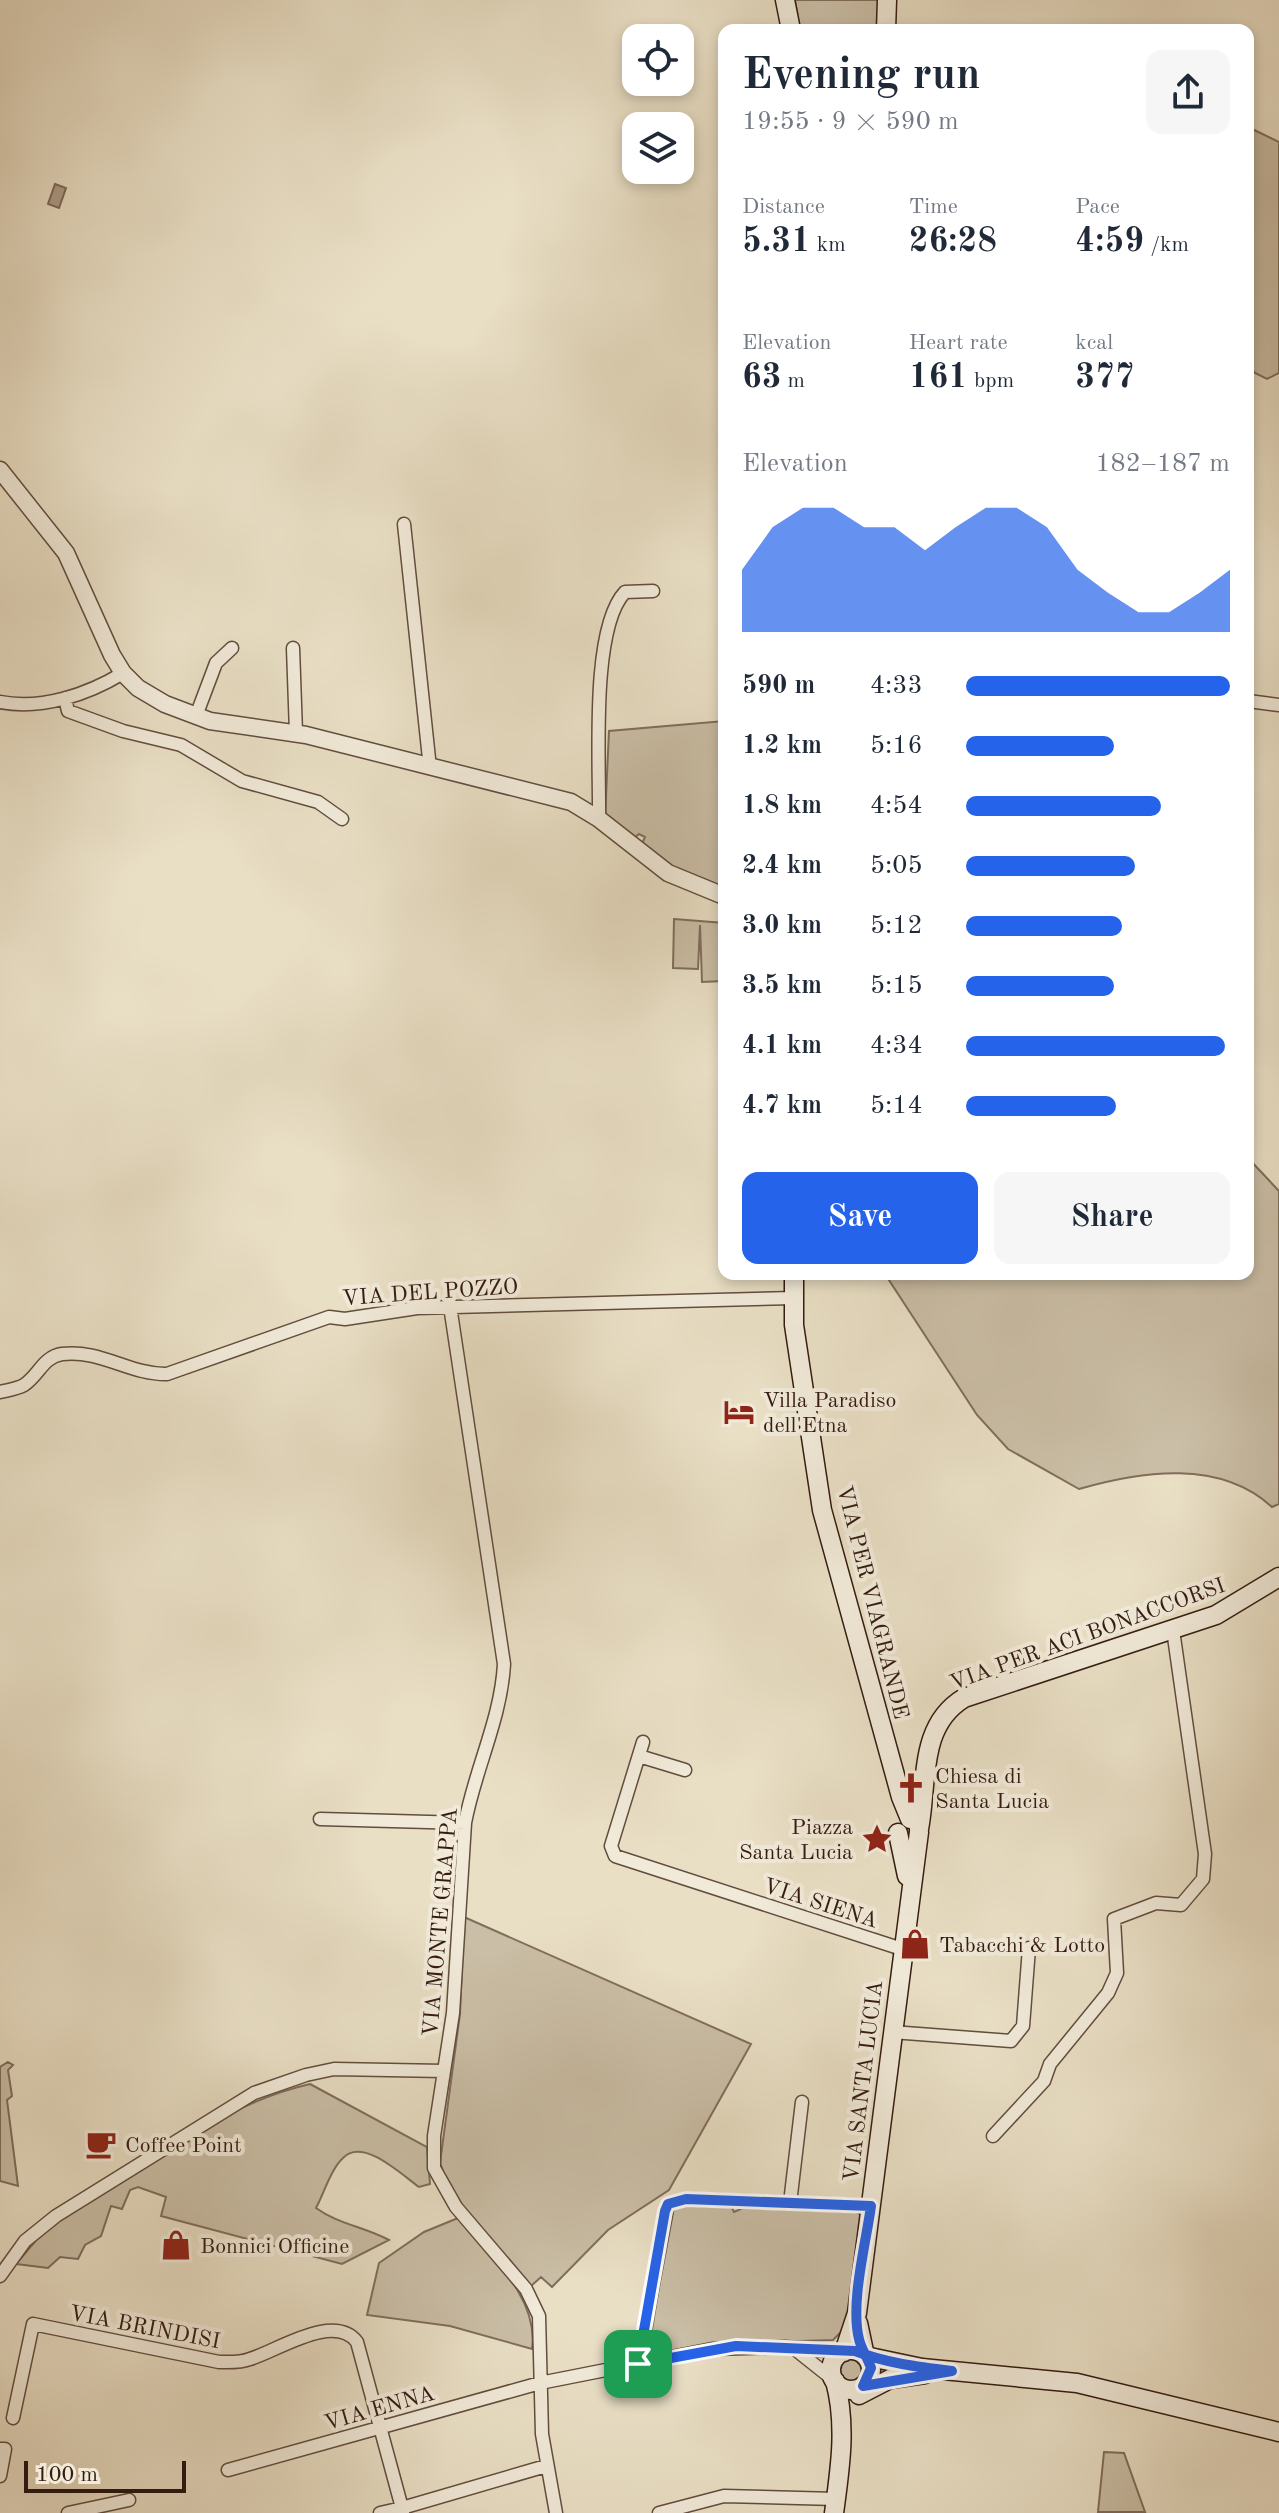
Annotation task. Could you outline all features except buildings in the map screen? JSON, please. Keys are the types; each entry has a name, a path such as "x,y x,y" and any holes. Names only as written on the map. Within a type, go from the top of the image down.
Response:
{"main road":[{"path":"785,0 790,24"},
{"path":"886,24 887,0"},
{"name":"VIA PER VIAGRANDE","path":"794,1280 793,1298 822,1510 910,1826"},
{"name":"VIA PER ACI BONACCORSI","path":"910,1826 923,1796 931,1737 951,1707 964,1698 1225,1611 1279,1577"},
{"name":"VIA SANTA LUCIA","path":"857,2313 909,1902 910,1826"},
{"path":"835,2506 842,2409 832,2364 844,2352 857,2313"},
{"path":"842,2434 847,2413 866,2389 870,2375 858,2337 857,2313"},
{"path":"844,2352 855,2351 865,2356 952,2371 1077,2383 1279,2432"},
{"path":"835,2381 845,2389 866,2389 952,2371"}],"street":[{"path":"0,470 66,553 123,673 138,688 165,704 210,721 296,733 571,802 599,819 668,873 718,894"},
{"path":"404,524 430,768"},
{"path":"599,819 603,641 616,601 625,592 653,591"},
{"path":"196,716 216,663 232,648"},
{"path":"293,648 296,733"},
{"path":"0,702 33,705 65,698 123,673"},
{"path":"65,698 68,711 123,731 181,745 242,781 318,802 342,819"},
{"path":"1254,702 1279,705"},
{"name":"VIA DEL POZZO","path":"0,1392 26,1384 50,1357 62,1354 90,1355 151,1374 167,1374 319,1320 450,1306 793,1298"},
{"name":"VIA MONTE GRAPPA","path":"450,1306 504,1664 502,1696 470,1793 465,1823 453,2013 433,2152 434,2168 451,2201 518,2278 534,2303 541,2333 540,2383 546,2466 556,2513"},
{"path":"993,2136 1044,2081 1050,2064 1108,1993 1117,1973 1114,1919 1156,1903 1181,1905 1203,1879 1205,1854 1173,1630"},
{"name":"VIA SIENA","path":"643,1742 611,1846 615,1856 902,1949"},
{"path":"639,1756 685,1770"},
{"path":"320,1819 465,1823"},
{"path":"892,2032 1011,2041 1023,2026 1029,1948"},
{"path":"0,2276 25,2241 56,2216 254,2093 334,2069 444,2071"},
{"path":"790,2203 802,2102"},
{"path":"638,2364 668,2204 686,2199 871,2206"},
{"name":"VIA BRINDISI","path":"13,2418 33,2324 219,2362 249,2360 300,2338 330,2332 345,2333 357,2342 402,2510"},
{"path":"785,2347 811,2359 835,2381"},
{"name":"VIA ENNA","path":"228,2470 540,2383 712,2349 785,2347 844,2352"},
{"path":"0,2449 5,2449 0,2476"},
{"path":"380,2513 402,2510 546,2466"},
{"path":"659,2513 724,2496 835,2506"},
{"path":"68,2513 129,2500"}],"shaded area":[{"path":"795,0 878,0 877,24 799,24"},
{"path":"1254,130 1279,142 1279,373 1267,379 1255,373"},
{"path":"55,184 66,188 59,208 48,204"},
{"path":"718,722 718,890 687,878 642,844 645,837 639,834 634,838 605,818 609,731"},
{"path":"674,919 718,923 718,981 702,982 700,925 698,969 673,968"},
{"path":"1254,1164 1279,1191 1279,1504 1272,1507 1229,1481 1179,1473 1128,1477 1079,1489 1008,1449 977,1415 889,1280 1254,1280"},
{"path":"464,1917 751,2044 669,2190 608,2230 552,2287 541,2277 531,2286 467,2212 440,2163 460,2014"},
{"path":"8,2062 13,2065 8,2070 12,2096 7,2100 18,2186 0,2181 0,2067"},
{"path":"310,2084 427,2147 430,2184 419,2187 382,2160 361,2152 351,2153 335,2168 316,2208 389,2240 342,2264 161,2216 166,2197 138,2187 130,2190 122,2209 111,2206 101,2236 85,2245 78,2259 60,2257 48,2268 16,2264 43,2232 183,2140 245,2106"},
{"path":"681,2205 731,2206 734,2212 743,2208 854,2211 861,2215 848,2325 833,2340 708,2344 648,2355 671,2211"},
{"path":"458,2218 497,2262 520,2294 532,2330 532,2349 450,2326 367,2315 379,2263 424,2232"},
{"path":"851,2356 862,2360 866,2371 862,2382 851,2386 840,2382 836,2371 840,2360"},
{"path":"1104,2452 1124,2453 1145,2512 1098,2512"}],"place":[{"name":"Villa Paradiso dell'Etna","path":"739,1412"},
{"name":"Chiesa di Santa Lucia","path":"911,1788"},
{"name":"Piazza Santa Lucia","path":"877,1839"},
{"name":"Tabacchi & Lotto","path":"915,1944"},
{"name":"Coffee Point","path":"101,2144"},
{"name":"Bonnici Officine","path":"176,2245"}],"route":[{"path":"638,2364 665,2211 668,2204 686,2199 871,2206 857,2313 858,2337 865,2356 871,2368 868,2381 863,2386 906,2376 952,2371 889,2362 865,2356 855,2351 785,2347 736,2346 638,2364"}]}
